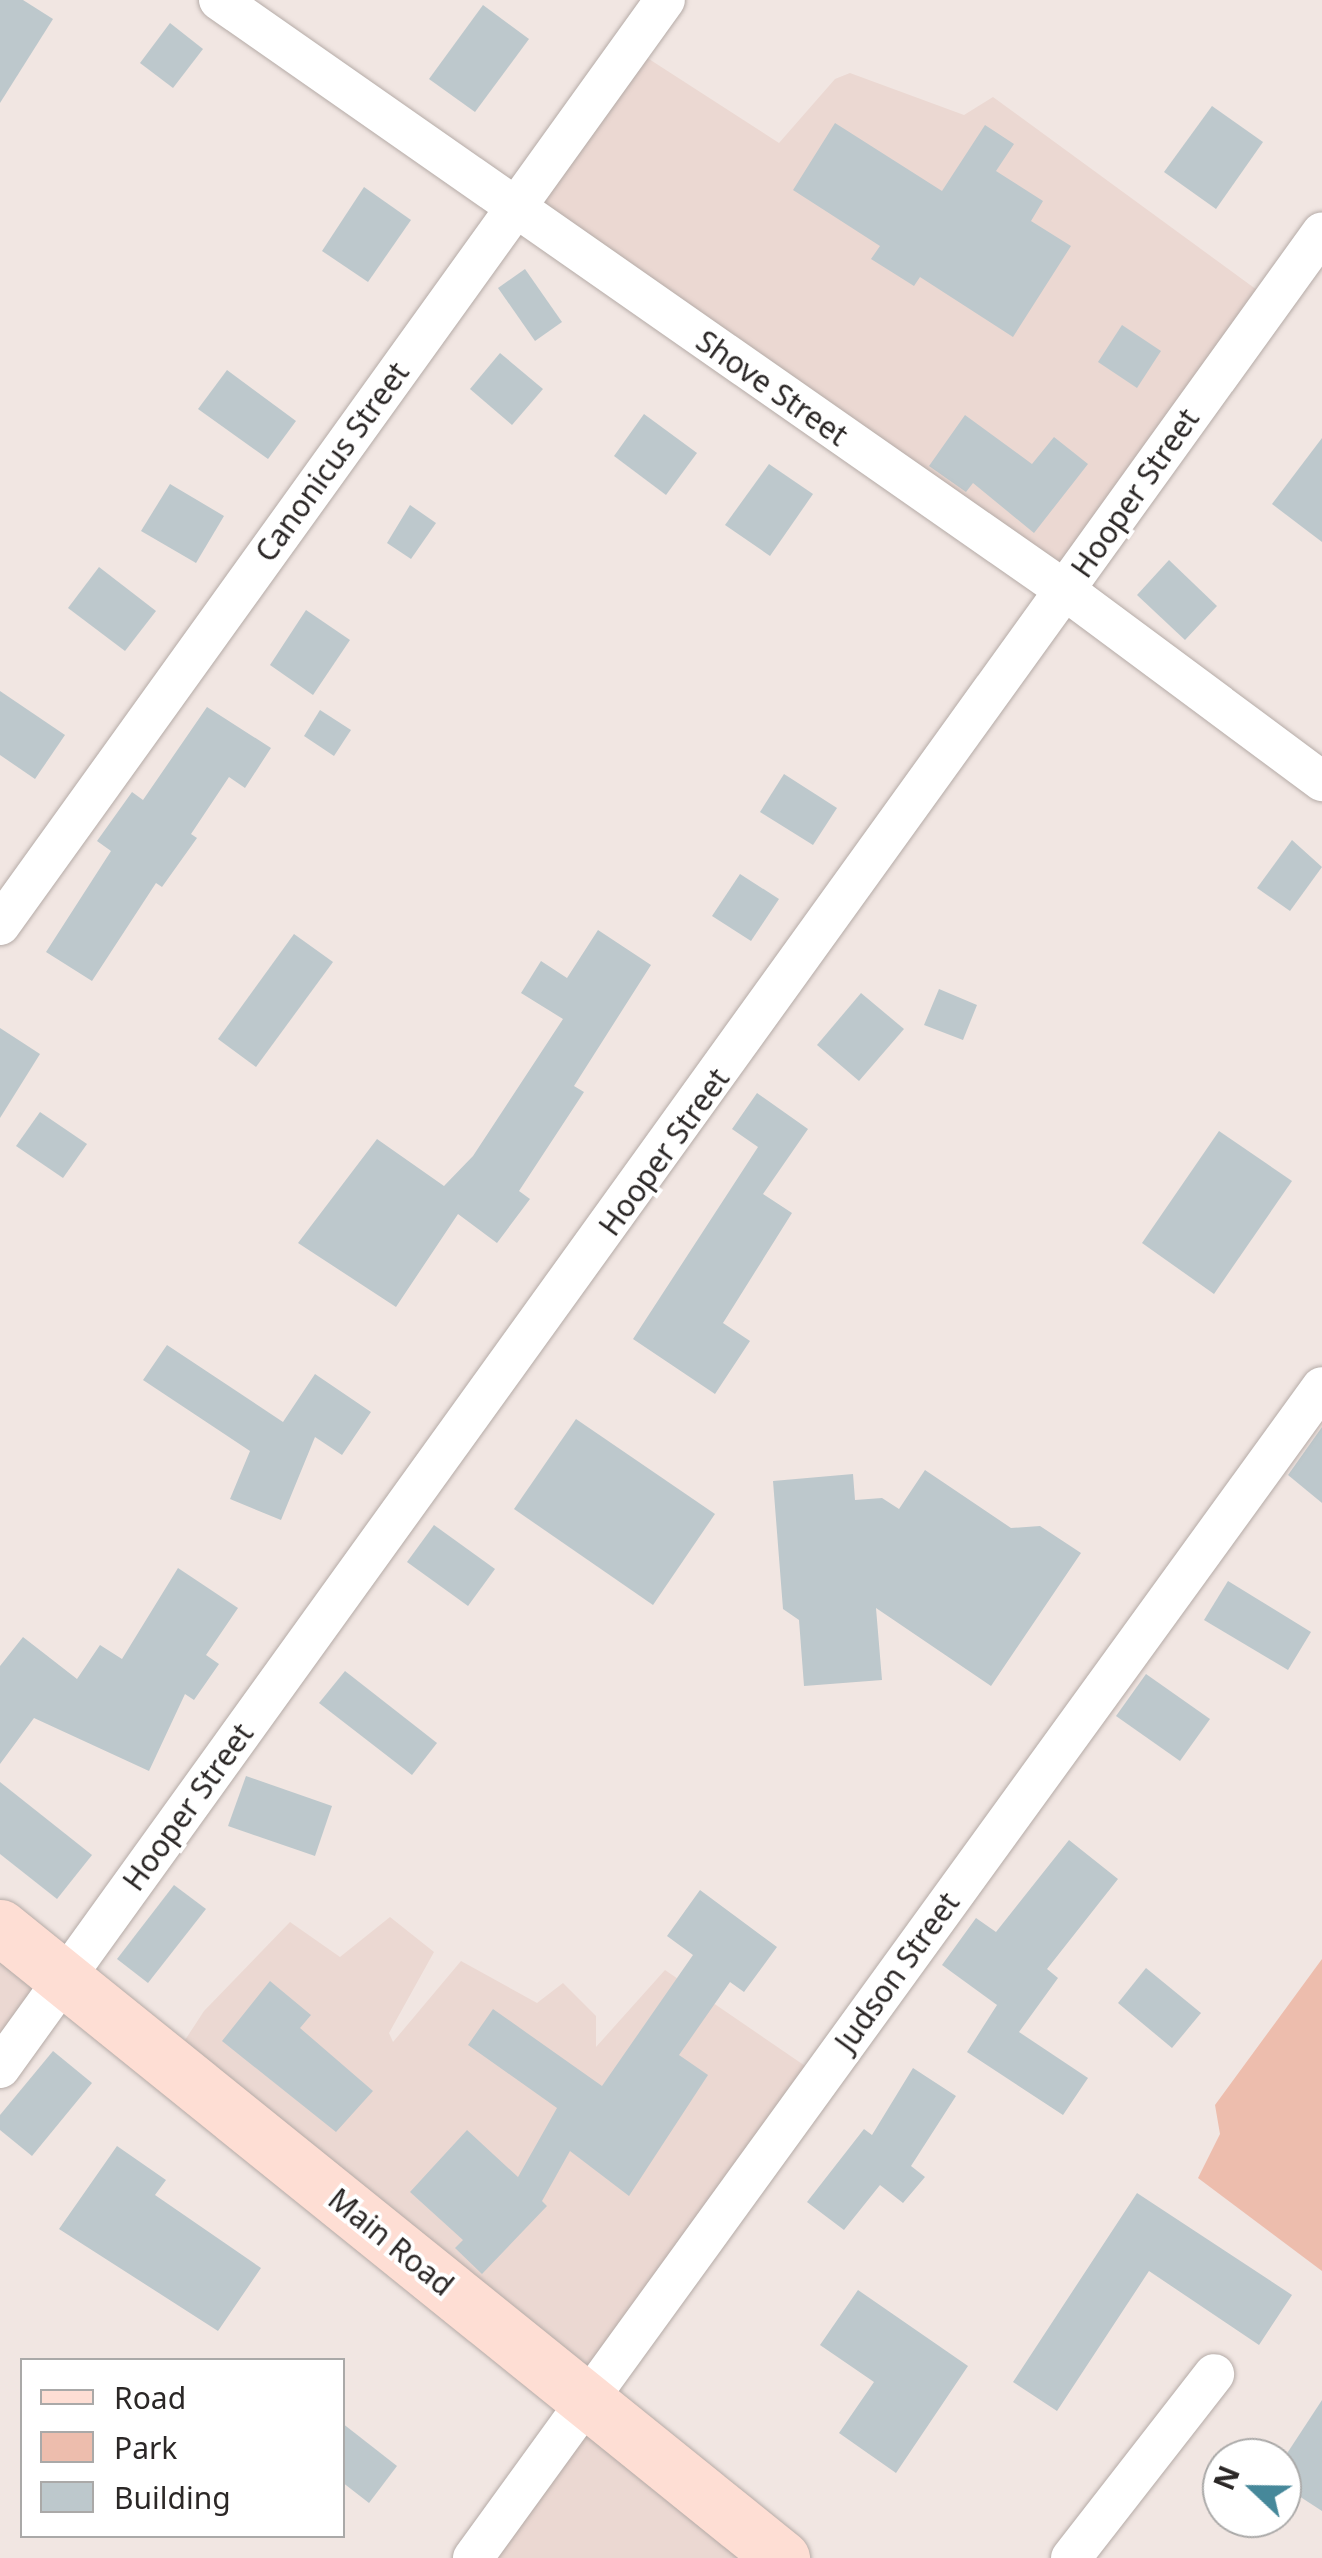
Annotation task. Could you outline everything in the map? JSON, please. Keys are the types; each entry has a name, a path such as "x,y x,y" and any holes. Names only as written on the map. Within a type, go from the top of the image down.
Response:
{"main road":[{"name":"Main Road","path":"0,1927 782,2558"}],"street":[{"name":"Shove Street","path":"219,0 1066,590 1322,780"},
{"name":"Canonicus Street","path":"0,925 665,0"},
{"name":"Hooper Street","path":"0,2068 1322,232"},
{"name":"Judson Street","path":"473,2558 1322,1387"},
{"path":"1071,2558 1214,2374"}],"shaded area":[{"path":"635,50 779,143 835,79 850,73 964,115 993,97 1268,298 1070,575 524,217"},
{"path":"390,1917 434,1952 389,2033 393,2042 461,1961 537,2003 563,1983 596,2016 596,2047 665,1970 814,2072 590,2385 777,2558 468,2558 573,2390 172,2060 204,2011 290,1922 340,1957"},
{"path":"0,1926 55,1972 0,2055"}],"green space":[{"path":"1322,1959 1322,2271 1198,2178 1220,2134 1215,2105"}],"building":[{"path":"0,0 23,0 53,19 0,103"},
{"path":"483,5 529,39 475,112 429,79"},
{"path":"170,23 203,49 173,88 140,63"},
{"path":"1212,106 1263,142 1216,209 1164,172"},
{"path":"835,123 942,191 985,125 1014,144 996,171 1043,201 1031,221 1071,246 1013,337 920,277 914,286 871,259 880,246 793,190"},
{"path":"364,187 411,220 368,282 322,251"},
{"path":"525,269 562,322 535,341 498,288"},
{"path":"1122,325 1161,351 1137,388 1098,362"},
{"path":"500,353 543,389 512,425 470,389"},
{"path":"227,370 296,421 268,459 198,409"},
{"path":"644,414 697,453 666,495 614,456"},
{"path":"965,415 1032,464 1054,437 1088,464 1034,533 973,483 966,492 929,466"},
{"path":"1322,438 1322,542 1272,504"},
{"path":"769,464 813,494 770,556 725,525"},
{"path":"170,484 224,516 196,563 141,531"},
{"path":"410,505 436,523 411,559 387,543"},
{"path":"1169,560 1217,606 1185,640 1137,595"},
{"path":"99,567 156,611 125,651 68,608"},
{"path":"306,610 350,640 313,695 270,665"},
{"path":"0,691 65,735 35,779 0,755"},
{"path":"207,707 271,748 245,788 229,777 191,834 197,838 162,887 156,883 92,981 46,952 111,851 97,841 132,792 143,800"},
{"path":"320,710 351,730 334,756 304,736"},
{"path":"784,774 837,808 813,845 760,812"},
{"path":"1292,840 1322,867 1290,911 1257,888"},
{"path":"740,874 779,899 751,941 712,916"},
{"path":"598,930 651,965 574,1086 584,1092 519,1191 530,1199 497,1243 458,1214 396,1307 298,1243 377,1139 444,1186 473,1156 563,1019 521,993 541,961 567,978"},
{"path":"294,934 333,962 256,1067 218,1039"},
{"path":"939,989 977,1005 963,1040 924,1025"},
{"path":"861,993 904,1029 859,1081 817,1045"},
{"path":"0,1028 40,1054 0,1118"},
{"path":"757,1093 808,1129 763,1194 792,1213 723,1323 750,1341 715,1394 633,1339 758,1147 732,1129"},
{"path":"40,1112 87,1144 63,1178 16,1146"},
{"path":"1219,1131 1292,1181 1214,1294 1142,1243"},
{"path":"167,1345 283,1422 315,1374 371,1412 342,1455 315,1437 281,1520 230,1499 250,1451 143,1380"},
{"path":"576,1419 715,1514 653,1605 514,1509"},
{"path":"1322,1427 1322,1503 1288,1475"},
{"path":"925,1470 1011,1528 1040,1526 1081,1553 991,1686 876,1608 882,1680 804,1686 799,1620 783,1609 773,1481 853,1474 855,1500 882,1498 899,1509"},
{"path":"434,1525 495,1569 468,1606 407,1562"},
{"path":"178,1568 238,1608 206,1655 219,1664 194,1700 185,1694 149,1771 34,1718 0,1764 0,1666 23,1637 77,1679 100,1645 122,1659"},
{"path":"1228,1581 1311,1632 1288,1670 1204,1620"},
{"path":"345,1671 437,1743 412,1775 319,1703"},
{"path":"1146,1674 1210,1719 1180,1761 1116,1716"},
{"path":"246,1776 332,1806 315,1856 228,1826"},
{"path":"0,1782 92,1855 57,1899 0,1854"},
{"path":"1069,1840 1118,1879 1047,1969 1058,1978 1019,2032 1088,2078 1063,2115 967,2052 997,2005 942,1965 976,1918 996,1932"},
{"path":"174,1885 206,1909 148,1983 117,1959"},
{"path":"700,1890 777,1947 744,1992 730,1982 679,2055 708,2075 629,2196 570,2151 542,2201 547,2206 482,2274 455,2248 463,2240 410,2192 467,2130 518,2177 557,2108 468,2045 493,2009 602,2086 693,1955 667,1936"},
{"path":"1146,1968 1201,2013 1172,2048 1118,2003"},
{"path":"270,1981 311,2015 300,2028 373,2091 336,2132 222,2041"},
{"path":"53,2051 92,2083 32,2156 0,2130 0,2115"},
{"path":"913,2068 956,2096 911,2166 925,2177 903,2203 880,2185 844,2230 807,2202 864,2129 872,2135"},
{"path":"117,2146 166,2180 155,2195 261,2268 218,2331 59,2229"},
{"path":"1137,2193 1292,2295 1259,2345 1149,2271 1057,2411 1013,2382"},
{"path":"858,2290 968,2366 896,2473 839,2433 874,2382 820,2345"},
{"path":"1322,2400 1322,2511 1302,2498 1302,2438 1297,2438"},
{"path":"345,2425 397,2466 369,2503 345,2484"}]}
